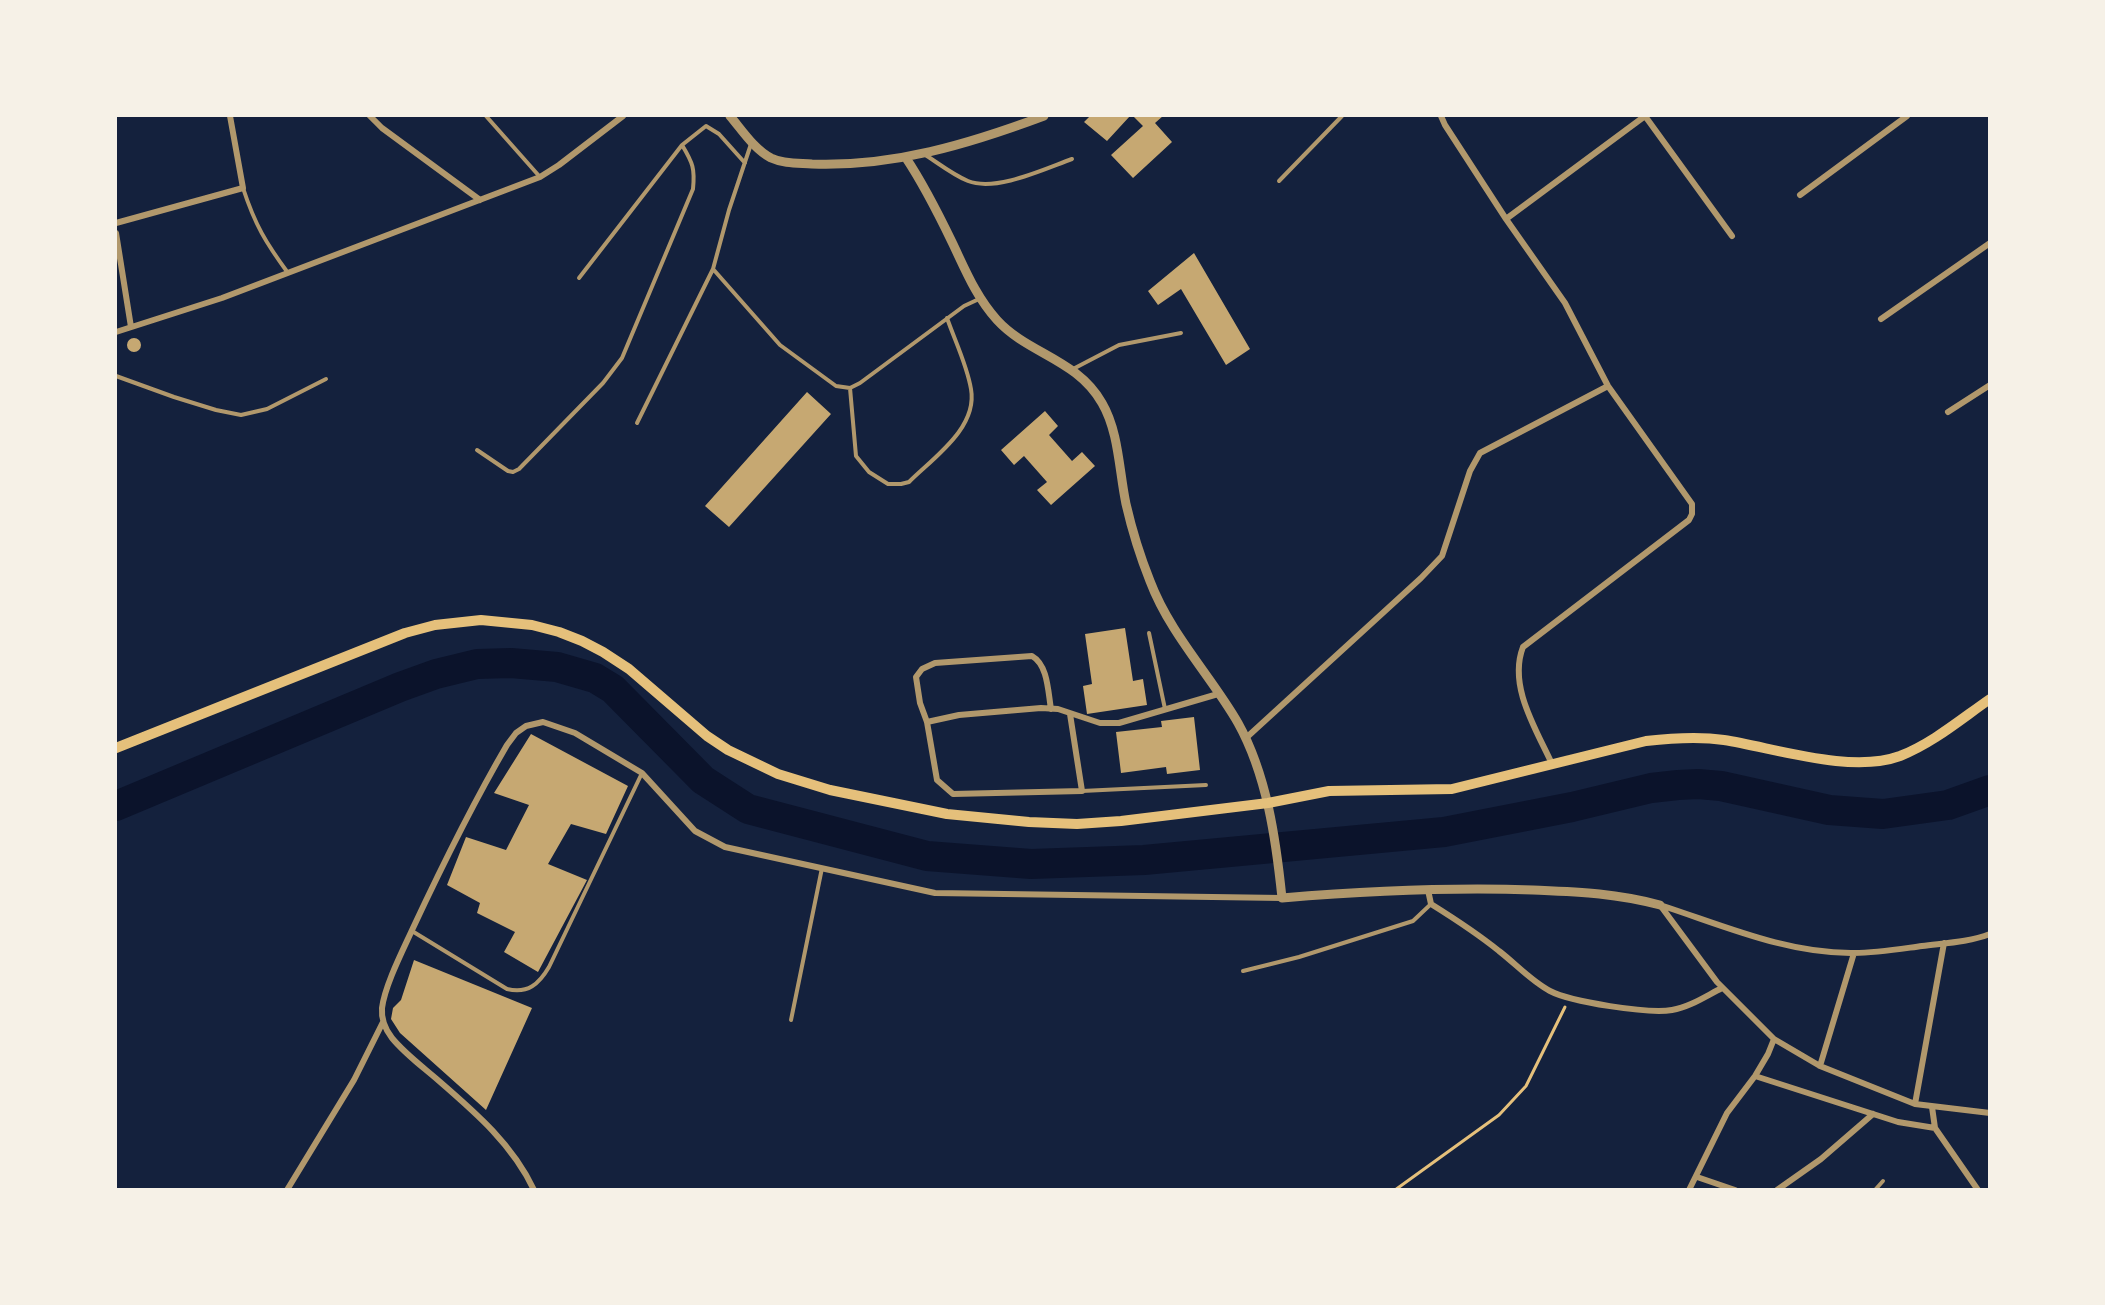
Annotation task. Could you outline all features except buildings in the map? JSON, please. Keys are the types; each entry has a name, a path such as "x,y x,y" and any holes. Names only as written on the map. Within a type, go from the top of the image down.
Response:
{"main road":[{"path":"116,748 405,633 435,625 481,620 532,625 582,641 629,669 687,721 728,750 778,774 831,790 947,814 1029,822 1077,824 1121,820 1268,803 1329,791 1452,789 1646,741 1696,738 1722,740 1814,757 1874,762 1900,756 1930,740 1989,699"}],"street":[{"path":"116,223 243,188 230,116"},
{"path":"370,116 382,128 480,200"},
{"path":"116,332 222,298 540,177 622,116"},
{"path":"730,116 770,157 781,162 826,164 906,158 999,133 1044,116"},
{"path":"1441,116 1506,219 1565,303 1608,386 1692,504 1692,514 1689,520 1523,647 1518,670 1526,708 1552,764"},
{"path":"1506,219 1645,116 1732,236"},
{"path":"1800,195 1907,116"},
{"path":"906,158 925,187 979,298 1009,332 1073,369 1101,401 1110,420 1126,504 1136,543 1151,584 1194,661 1246,738 1268,803 1282,898"},
{"path":"116,233 131,327"},
{"path":"1881,319 1989,243"},
{"path":"1948,412 1989,385"},
{"path":"1246,738 1421,578 1442,556 1470,471 1480,453 1608,386"},
{"path":"1051,709 1044,670 1038,659 1032,656 935,663 922,669 916,677 937,780 953,794 1082,790 1070,714"},
{"path":"927,722 959,715 1058,709 1100,723 1119,723 1218,694"},
{"path":"534,1190 527,1175 503,1141 391,1037 383,1022 382,1008 412,931 486,782 516,733 526,726 543,722 567,729 642,773 695,831 725,847 935,893 1282,898 1390,890 1504,889 1627,896 1660,904 1775,942 1820,951 1854,953 1973,939 1989,934"},
{"path":"1428,890 1431,904 1466,926 1551,992 1638,1010 1671,1011 1687,1006 1722,988"},
{"path":"1660,904 1722,988 1774,1039 1820,1066 1915,1104 1989,1113"},
{"path":"1915,1104 1944,943"},
{"path":"1820,1066 1854,953"},
{"path":"287,1190 354,1080 383,1022"},
{"path":"1689,1190 1727,1113 1755,1076 1774,1039"},
{"path":"1755,1076 1898,1122 1935,1128"},
{"path":"1932,1107 1935,1128 1978,1190"},
{"path":"1777,1190 1821,1159 1873,1114"},
{"path":"1697,1177 1735,1190"}],"lane":[{"path":"486,116 540,177"},
{"path":"1279,181 1342,116"},
{"path":"579,279 682,145 705,126 719,134 745,163"},
{"path":"637,423 713,269 729,210 752,141"},
{"path":"477,450 508,471 513,472 519,469 603,382 622,358 693,189 695,172 692,160 682,145"},
{"path":"924,154 969,181 983,184 1008,181 1072,159"},
{"path":"243,188 251,213 265,241 288,273"},
{"path":"713,269 780,345 836,386 850,388 964,306 979,298"},
{"path":"850,388 856,456 869,472 888,484 909,482 954,438 965,423 971,407 971,390 947,318"},
{"path":"1073,369 1119,345 1181,333"},
{"path":"116,376 195,403 241,415 267,409 326,379"},
{"path":"1149,633 1165,710"},
{"path":"412,931 507,989 522,991 535,985 549,967 642,773"},
{"path":"1082,790 1206,785"},
{"path":"790,1020 822,868"},
{"path":"1243,971 1299,957 1413,921 1431,904"},
{"path":"1875,1190 1883,1181"}],"path":[{"path":"1395,1190 1499,1115 1519,1096 1569,997"}],"waterway":[{"path":"116,806 400,687 436,674 477,664 511,663 557,667 595,678 613,689 703,780 748,809 927,856 1031,864 1144,860 1444,832 1572,807 1651,788 1678,785 1721,786 1829,810 1883,814 1948,805 1990,790"}]}
